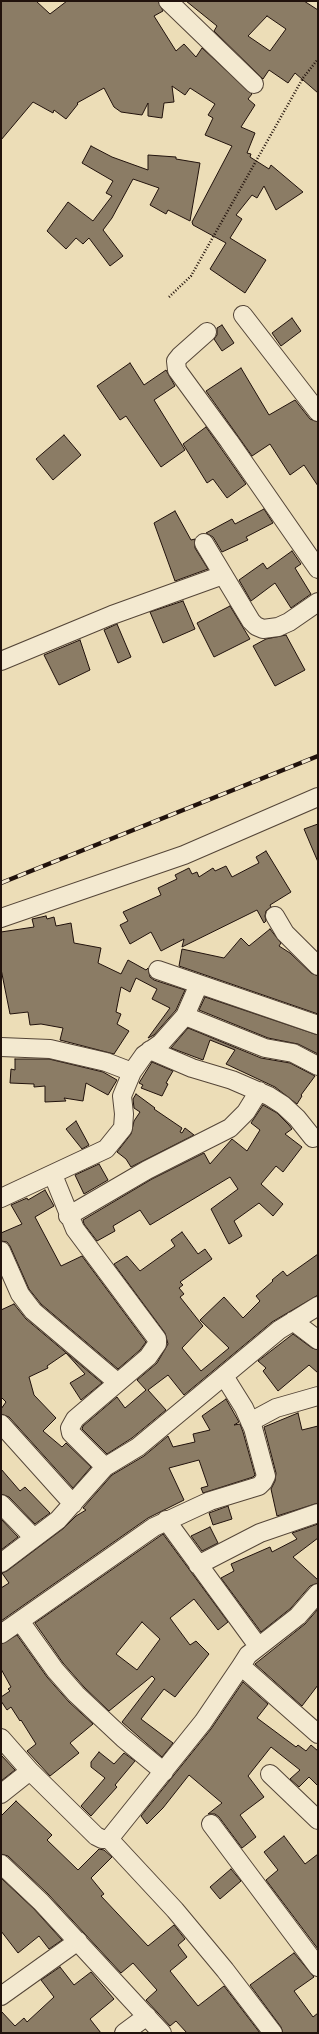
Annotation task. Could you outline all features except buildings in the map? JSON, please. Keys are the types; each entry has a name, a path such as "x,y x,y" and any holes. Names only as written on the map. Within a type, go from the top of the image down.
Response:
{"street":[{"path":"168,1 254,84"},
{"path":"243,315 318,412"},
{"path":"208,332 176,360 177,370 230,441 318,569"},
{"path":"204,543 251,621 263,629 273,629 289,622 318,602"},
{"path":"1,661 112,615 223,575"},
{"path":"1,918 184,855 318,798"},
{"path":"275,916 285,933 318,966"},
{"path":"158,970 318,1025"},
{"path":"1,1198 106,1149 118,1135 124,1122 122,1096 132,1072 138,1062 161,1042 185,1016 199,984"},
{"path":"185,1016 265,1048 293,1053 318,1066"},
{"path":"1,1047 50,1049 106,1062 132,1072"},
{"path":"150,1050 192,1068 232,1080 259,1091 283,1105 313,1138"},
{"path":"68,1216 147,1170 230,1128 246,1112 259,1091"},
{"path":"53,1174 68,1216 75,1229 157,1339 157,1344 148,1356 75,1419 70,1428 71,1433 105,1467"},
{"path":"1,1251 20,1294 34,1310 117,1382"},
{"path":"1,1564 58,1520 105,1467 138,1447 279,1330 318,1306"},
{"path":"293,1321 318,1340"},
{"path":"1,1634 108,1558 166,1520 210,1501 259,1486 263,1482 266,1476 250,1422 244,1408 224,1376"},
{"path":"250,1422 276,1408 318,1396"},
{"path":"1,1424 73,1504"},
{"path":"1,1504 34,1538"},
{"path":"198,1565 260,1533 318,1513"},
{"path":"166,1520 258,1646"},
{"path":"110,1839 203,1722 248,1655 298,1616 318,1593"},
{"path":"20,1621 56,1670 76,1694 123,1738 164,1772"},
{"path":"241,1666 318,1734"},
{"path":"1,1738 30,1771 96,1836 102,1839 110,1839 175,1910 215,1958 273,2033"},
{"path":"1,1794 30,1771"},
{"path":"270,1774 318,1820"},
{"path":"211,1824 318,1967"},
{"path":"1,1864 41,1902 162,2033"},
{"path":"1,1996 78,1941"},
{"path":"124,2033 146,2016"}],"path":[{"path":"169,297 191,276 303,78 318,60"}],"railway":[{"path":"1,883 318,756"}]}
